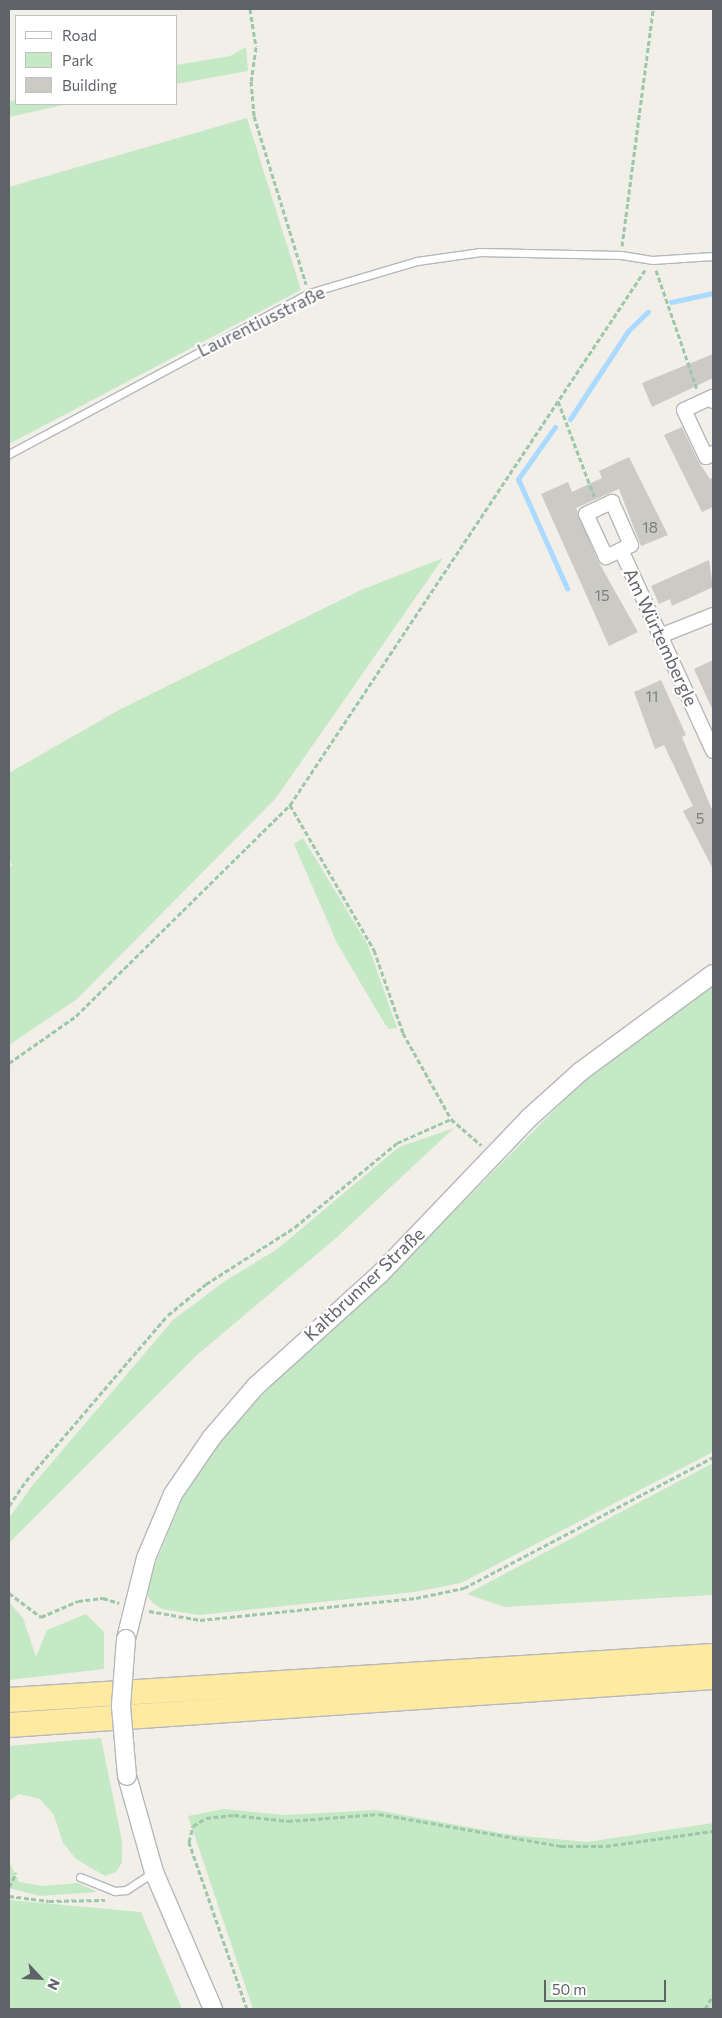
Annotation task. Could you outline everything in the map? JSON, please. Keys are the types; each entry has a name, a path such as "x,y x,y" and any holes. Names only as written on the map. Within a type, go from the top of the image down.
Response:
{"highway":[{"path":"9,1700 713,1656"},
{"path":"9,1725 713,1677"}],"street":[{"path":"707,401 684,410 706,457 713,453"},
{"name":"Am Würtembergle","path":"612,502 631,545 621,550 606,557 586,514 612,502"},
{"name":"Am Würtembergle","path":"621,550 713,751"},
{"path":"660,636 713,615"},
{"name":"Kaltbrunner Straße","path":"213,2009 154,1872 127,1776 121,1706 126,1639 132,1608 146,1558 173,1494 212,1437 256,1386 379,1275 493,1156 580,1072 713,974"}],"lane":[{"name":"Laurentiusstraße","path":"9,454 309,293 417,261 480,252 621,255 652,260 713,256"},
{"path":"80,1877 106,1889 126,1890 154,1872"}],"path":[{"path":"250,9 256,47 251,81 254,116 309,293"},
{"path":"621,255 653,9"},
{"path":"9,1063 76,1016 290,805 652,260"},
{"path":"652,260 707,401"},
{"path":"558,401 599,508"},
{"path":"290,805 374,950 403,1033 451,1119 493,1156"},
{"path":"9,1506 32,1473 168,1315 206,1284 295,1227 397,1143 451,1119"},
{"path":"9,1593 41,1617 78,1601 103,1598 132,1608 200,1620 416,1598 464,1588 713,1457"},
{"path":"247,2009 189,1842 193,1826 206,1818 234,1815 288,1821 379,1814 561,1846 606,1846 713,1831"},
{"path":"9,1887 16,1873"},
{"path":"9,1896 87,1902 108,1899 126,1890"},
{"path":"705,2009 713,1996"}],"green space":[{"path":"246,47 248,71 178,84 178,65 230,56"},
{"path":"15,99 15,105 63,105 9,117 9,102"},
{"path":"247,118 301,290 9,444 9,187"},
{"path":"443,558 276,798 77,999 9,1045 9,867 12,865 9,858 9,773 119,710 361,590"},
{"path":"303,838 368,945 397,1028 389,1029 383,1021 337,943 294,844"},
{"path":"713,985 713,1452 461,1583 415,1592 199,1615 162,1609 153,1603 144,1592 182,1499 219,1443 262,1391 387,1279 588,1076"},
{"path":"454,1128 336,1238 197,1355 9,1543 9,1518 32,1486 173,1320 225,1281 276,1250 399,1147"},
{"path":"713,1463 713,1595 505,1607 467,1594"},
{"path":"9,1602 23,1618 36,1657 47,1630 86,1614 104,1632 104,1669 9,1680"},
{"path":"101,1738 122,1841 122,1862 116,1872 105,1876 76,1859 63,1843 54,1815 40,1799 19,1794 9,1801 9,1746"},
{"path":"224,1809 285,1815 376,1810 512,1835 587,1842 713,1823 713,2009 253,2009 188,1816"},
{"path":"9,1861 19,1882 42,1886 78,1883 97,1892 40,1896 9,1888"},
{"path":"9,1900 141,1912 182,2009 9,2009"}],"building":[{"path":"713,354 713,378 652,407 642,383"},
{"path":"682,427 698,461 710,479 713,477 713,507 702,512 664,435"},
{"path":"629,457 668,535 641,546 619,489 576,508 598,561 638,632 609,646 541,494 568,482 572,492 602,478 599,471"},
{"path":"709,560 713,587 672,606 670,599 659,604 651,586"},
{"path":"713,660 713,711 694,669"},
{"path":"661,680 686,735 682,737 713,812 713,869 683,811 693,806 664,745 655,749 634,692"}],"waterway":[{"path":"671,302 713,293"},
{"path":"570,419 628,331 648,312"},
{"path":"555,427 518,479 567,588"}]}
